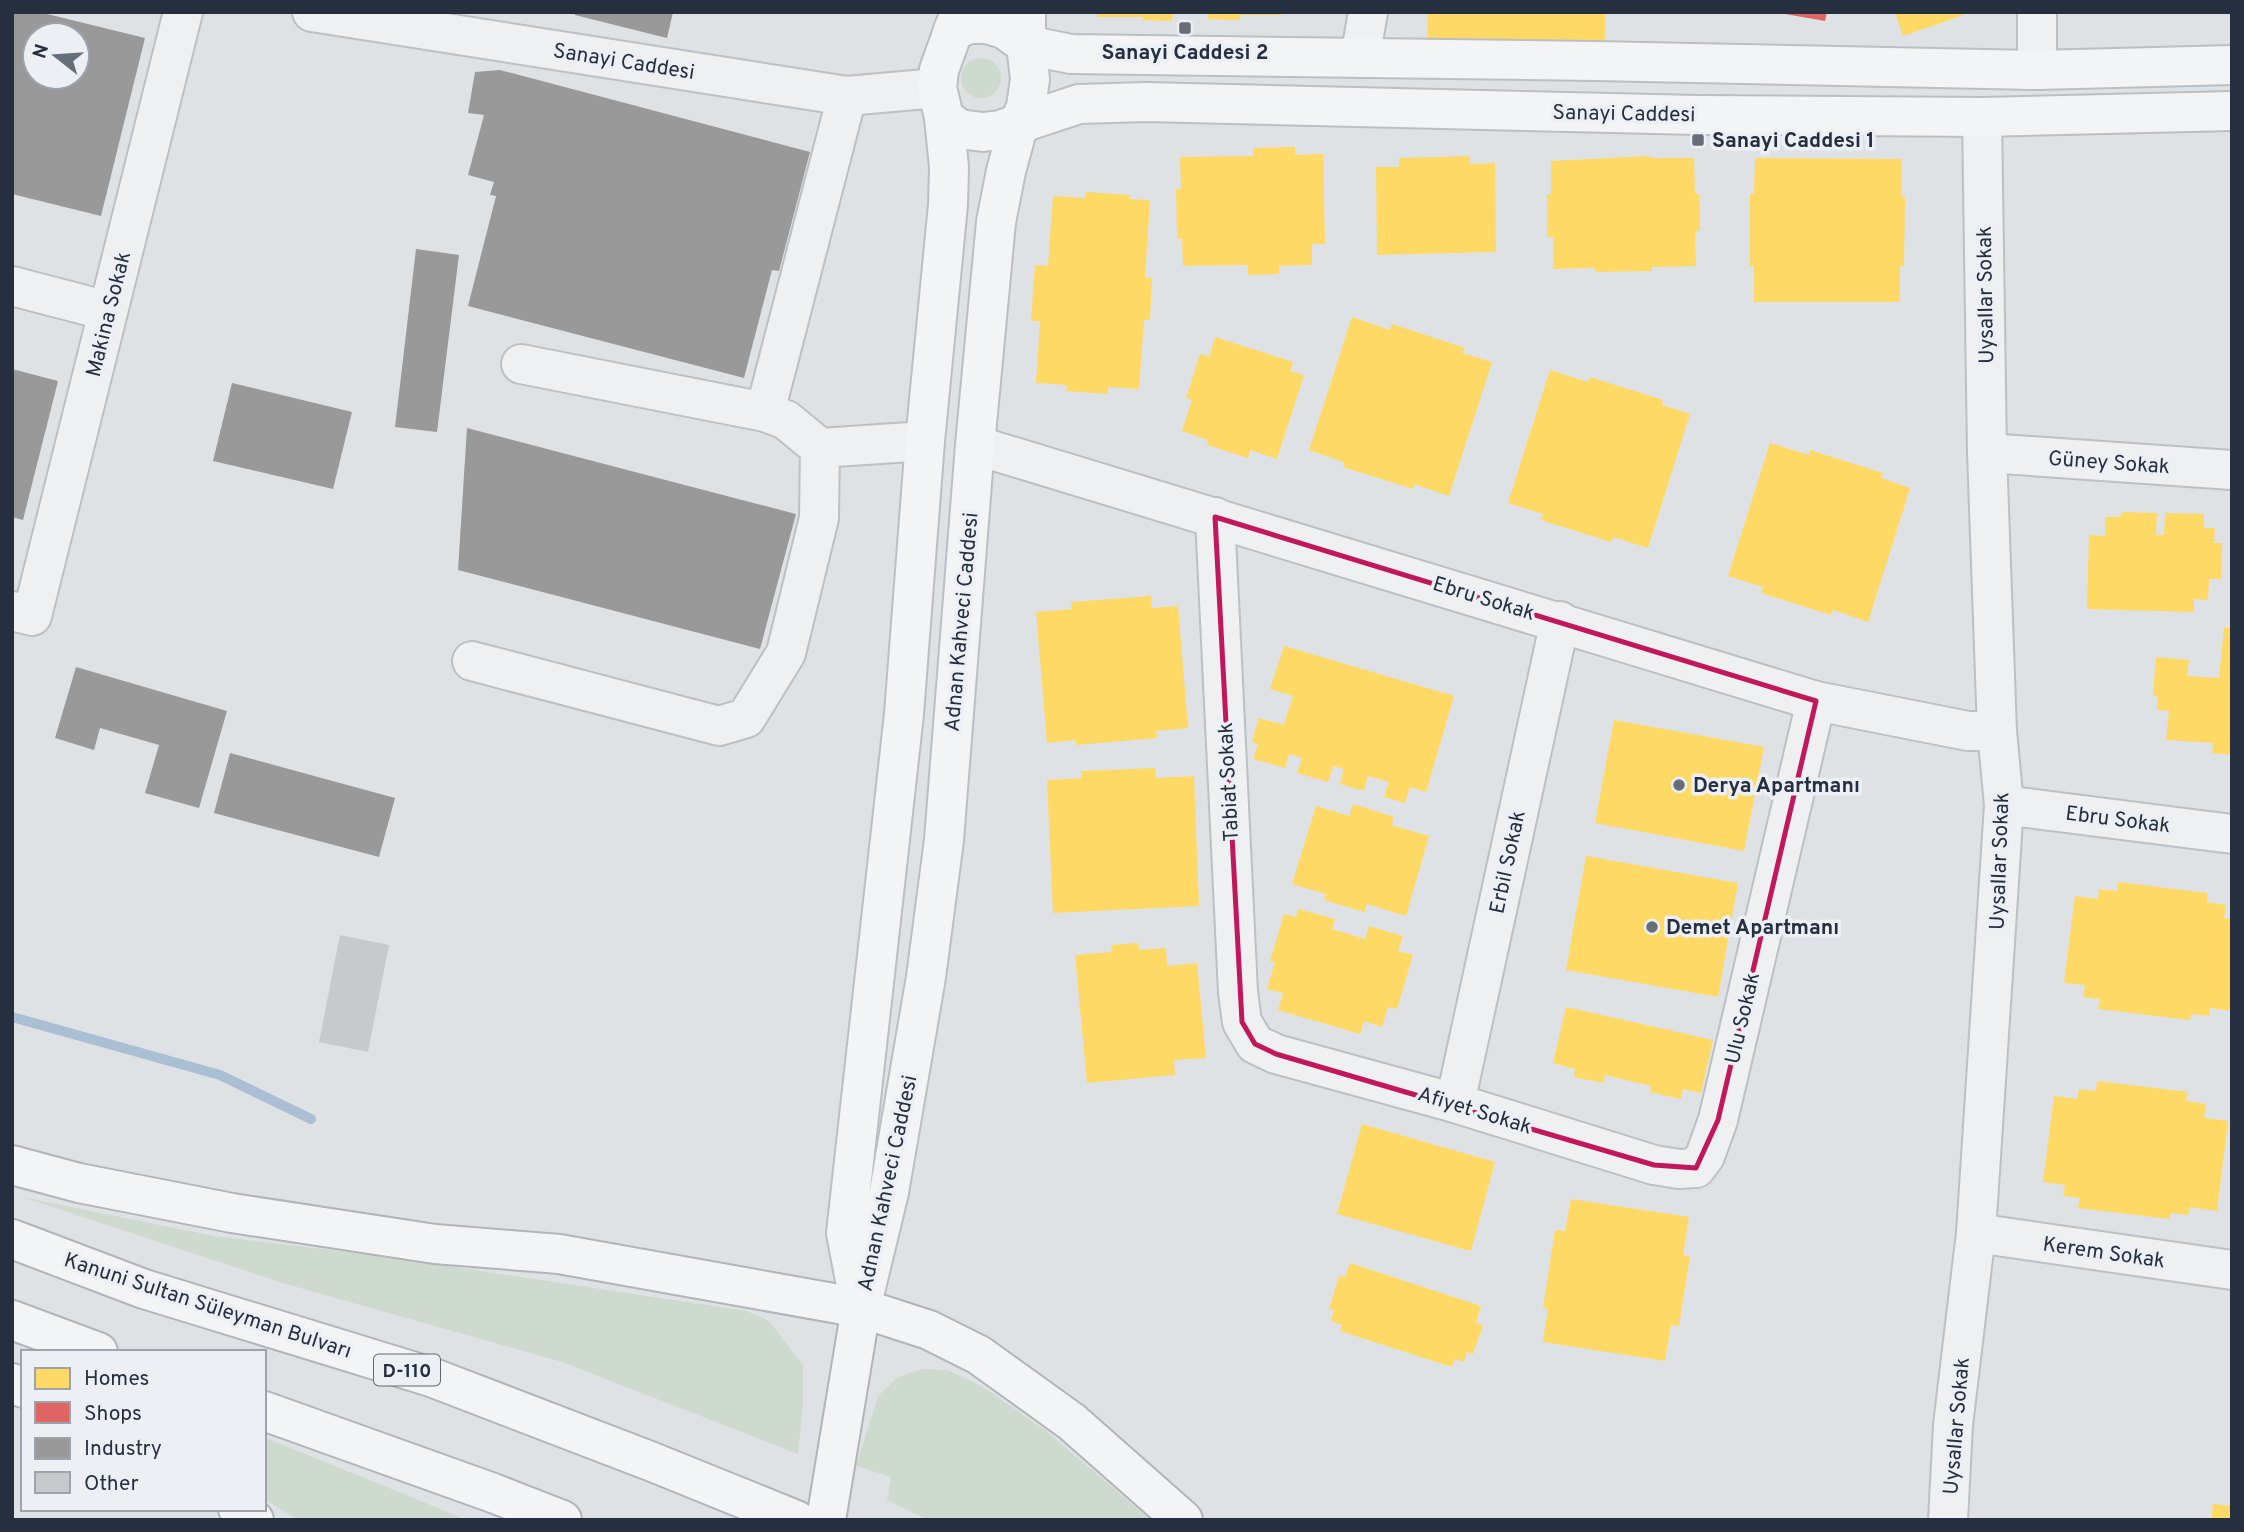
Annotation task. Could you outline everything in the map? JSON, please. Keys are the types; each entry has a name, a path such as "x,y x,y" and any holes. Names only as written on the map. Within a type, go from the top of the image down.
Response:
{"main road":[{"path":"956,21 987,24 1004,29 1026,29 1071,54 2036,70 2232,65"},
{"name":"Adnan Kahveci Caddesi","path":"861,1308 846,1233 904,714 947,205 949,167 939,70 956,21"},
{"name":"Adnan Kahveci Caddesi","path":"861,1308 889,1192 926,977 941,867 996,222 1006,171 1026,107 1030,79 1026,29"},
{"path":"2036,70 2038,116"},
{"name":"Sanayi Caddesi","path":"1019,123 1079,104 1146,102 1698,115 1982,117 2232,111"},
{"path":"941,103 959,129 983,132 1000,130 1019,123"},
{"path":"12,1165 79,1183 232,1213 435,1244 559,1254 861,1308 929,1330 979,1354 1072,1422 1183,1520"},
{"name":"Kanuni Sultan Süleyman Bulvarı","path":"12,1239 144,1289 431,1377 796,1520"},
{"path":"826,1520 861,1308"},
{"path":"12,1320 93,1350"},
{"path":"266,1412 562,1520"}],"street":[{"name":"Makina Sokak","path":"22,614 108,311 183,12"},
{"name":"Sanayi Caddesi","path":"312,12 847,96 941,103"},
{"path":"1360,58 1368,12"},
{"path":"2036,70 2037,12"},
{"path":"765,412 847,96"},
{"name":"Uysallar Sokak","path":"1948,1520 1953,1424 1976,1233 2004,805 1997,731 1987,453 1982,117"},
{"path":"12,286 108,311"},
{"path":"521,364 765,412 786,420 820,448 925,442"},
{"name":"Ebru Sokak","path":"975,444 1816,701 1968,731 1997,731"},
{"path":"472,660 719,726 746,718 786,653 819,518 820,448"},
{"name":"Güney Sokak","path":"1987,453 2232,470"},
{"name":"Tabiat Sokak","path":"1215,517 1238,992 1242,1022 1255,1044"},
{"name":"Erbil Sokak","path":"1455,1103 1560,621"},
{"name":"Ulu Sokak","path":"1696,1168 1704,1156 1718,1120 1816,701"},
{"name":"Ebru Sokak","path":"2004,805 2232,834"},
{"name":"Afiyet Sokak","path":"1255,1044 1276,1054 1455,1103 1654,1165 1679,1169 1696,1168"},
{"name":"Kerem Sokak","path":"1976,1233 2232,1270"}],"highlighted area":[{"path":"1215,517 1816,701 1718,1120 1696,1168 1654,1165 1276,1054 1255,1044 1242,1022"}],"shaded area":[{"path":"981,58 989,59 995,64 1000,70 1000,86 995,92 989,97 981,98 973,97 967,92 962,86 961,78 962,70 967,64 973,59"},
{"path":"22,1197 214,1236 382,1256 747,1311 769,1321 803,1365 803,1404 798,1454 562,1362 286,1284"},
{"path":"923,1369 948,1370 983,1387 1046,1431 1151,1520 928,1520 887,1500 891,1477 856,1466 878,1396 898,1377"},
{"path":"266,1438 466,1520 298,1520 266,1500"}],"building: Homes":[{"path":"1097,12 1173,12 1172,21 1143,20 1142,17 1097,17"},
{"path":"1208,12 1281,12 1281,15 1240,15 1239,20 1208,19"},
{"path":"1427,12 1605,12 1605,40 1428,42"},
{"path":"1895,12 1963,12 1964,15 1903,36"},
{"path":"1295,147 1295,155 1323,154 1325,244 1312,244 1312,265 1279,266 1279,274 1248,275 1248,265 1183,266 1182,238 1177,239 1176,189 1181,189 1180,157 1253,156 1253,148"},
{"path":"1470,156 1470,164 1495,163 1496,252 1377,255 1376,167 1399,167 1399,158"},
{"path":"1649,156 1694,158 1695,194 1699,194 1700,214 1700,231 1695,231 1696,266 1652,267 1652,271 1595,272 1595,268 1553,269 1553,237 1547,237 1547,194 1551,194 1551,161"},
{"path":"1755,158 1901,159 1901,197 1905,196 1904,266 1900,266 1900,302 1754,302 1754,266 1750,266 1750,194 1754,194"},
{"path":"1086,192 1130,195 1129,199 1150,200 1145,277 1152,278 1150,320 1144,320 1139,389 1108,387 1108,394 1066,391 1067,385 1036,383 1040,321 1031,321 1035,265 1048,266 1053,196 1085,198"},
{"path":"1352,317 1390,330 1392,324 1465,348 1462,353 1492,362 1449,496 1414,484 1413,489 1343,467 1344,462 1309,450"},
{"path":"1215,337 1293,362 1290,371 1304,375 1277,459 1250,450 1248,458 1207,445 1208,440 1182,431 1192,400 1186,398 1200,354 1209,357"},
{"path":"1550,370 1588,382 1590,377 1663,400 1662,405 1690,414 1648,548 1613,537 1611,542 1541,520 1543,514 1508,503"},
{"path":"1770,443 1809,455 1810,450 1883,473 1881,478 1910,488 1868,622 1833,610 1831,615 1761,593 1763,587 1728,576"},
{"path":"2122,512 2157,513 2156,535 2164,535 2165,513 2204,514 2204,528 2215,528 2214,543 2222,543 2221,579 2209,579 2208,600 2194,599 2194,612 2087,609 2089,535 2105,536 2105,517 2120,517"},
{"path":"1151,596 1152,608 1178,606 1188,728 1156,731 1157,738 1076,745 1076,740 1047,743 1036,612 1072,609 1071,602"},
{"path":"2224,627 2232,628 2232,755 2212,753 2213,743 2166,740 2169,711 2157,710 2158,696 2153,695 2156,657 2189,660 2187,676 2219,678"},
{"path":"1284,646 1454,696 1426,792 1410,787 1405,803 1384,797 1389,782 1368,776 1364,791 1340,784 1344,769 1333,766 1328,782 1297,773 1302,758 1289,754 1285,768 1253,759 1258,744 1252,742 1259,718 1284,725 1293,696 1270,689"},
{"name":"Derya Apartmanı","path":"1614,720 1764,747 1744,851 1595,823"},
{"path":"1155,768 1156,778 1194,776 1199,906 1053,913 1047,780 1082,778 1081,771"},
{"path":"1353,804 1394,817 1391,825 1429,836 1406,916 1367,904 1364,912 1324,900 1326,894 1292,884 1316,806 1349,816"},
{"name":"Demet Apartmanı","path":"1586,856 1738,883 1718,997 1566,970"},
{"path":"2118,882 2207,893 2207,902 2226,905 2224,918 2232,919 2232,1011 2210,1008 2209,1016 2191,1014 2190,1020 2098,1009 2100,999 2083,997 2085,985 2064,983 2075,896 2098,899 2099,889 2117,891"},
{"path":"1298,909 1335,919 1332,929 1365,939 1369,926 1403,936 1398,951 1413,955 1397,1009 1388,1007 1382,1027 1364,1021 1360,1034 1278,1010 1283,993 1267,989 1275,962 1270,961 1284,914 1296,917"},
{"path":"1138,943 1139,950 1166,948 1167,966 1197,963 1206,1058 1174,1060 1175,1075 1087,1083 1075,955 1111,952 1112,945"},
{"path":"1566,1007 1713,1040 1701,1093 1683,1089 1681,1099 1650,1092 1651,1086 1605,1075 1603,1083 1574,1077 1575,1069 1553,1063"},
{"path":"2097,1081 2188,1092 2186,1101 2206,1104 2204,1118 2228,1121 2217,1211 2190,1207 2188,1215 2170,1213 2170,1219 2078,1208 2080,1198 2063,1196 2065,1185 2043,1182 2054,1096 2077,1099 2079,1089 2096,1091"},
{"path":"1362,1124 1495,1162 1471,1251 1337,1214"},
{"path":"1571,1199 1689,1217 1683,1255 1690,1256 1679,1326 1671,1325 1665,1361 1543,1342 1548,1309 1543,1308 1555,1230 1565,1231"},
{"path":"1350,1263 1481,1306 1476,1323 1483,1325 1473,1354 1467,1352 1464,1362 1454,1359 1452,1367 1340,1331 1342,1325 1331,1321 1334,1310 1329,1309 1339,1276 1345,1277"},
{"path":"2213,1504 2232,1506 2232,1520 2211,1520"}],"building: Shops":[{"path":"1773,12 1827,12 1825,21"}],"building: Industry":[{"path":"12,12 39,12 76,21 21,21 21,91 91,91 91,25 145,38 101,216 12,194"},
{"path":"575,12 673,12 667,38 575,15"},
{"path":"500,70 810,152 779,271 772,270 744,378 468,306 496,196 490,195 494,182 468,175 484,115 468,113 475,72"},
{"path":"416,249 459,255 437,432 395,427"},
{"path":"12,369 58,381 23,520 12,517"},
{"path":"232,383 352,412 333,489 213,461"},
{"path":"467,428 796,514 760,649 458,570"},
{"path":"76,667 227,711 199,808 145,793 159,745 100,728 94,750 55,738"},
{"path":"230,753 395,798 379,857 214,813"}],"building: Other":[{"path":"340,935 389,945 368,1052 319,1042"}],"waterway":[{"path":"12,1017 220,1075 311,1119"}],"place":[{"name":"Sanayi Caddesi 2","path":"1185,28"},
{"name":"Sanayi Caddesi 1","path":"1698,140"},
{"name":"Derya Apartmanı","path":"1679,785"},
{"name":"Demet Apartmanı","path":"1652,927"}]}
